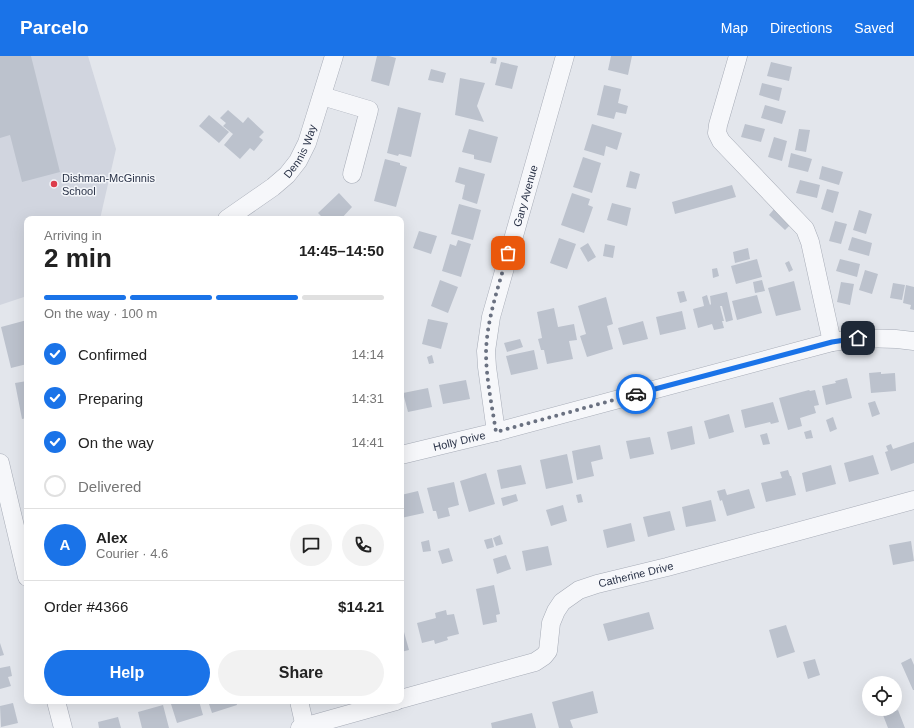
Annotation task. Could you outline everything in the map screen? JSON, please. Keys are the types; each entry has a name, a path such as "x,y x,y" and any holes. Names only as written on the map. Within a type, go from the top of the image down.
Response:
{"street":[{"name":"Dennis Way","path":"235,216 287,175 298,161 307,143 334,56"},
{"name":"Gary Avenue","path":"496,432 486,351 491,317 565,56"},
{"path":"738,56 717,133 721,141 805,229 810,242 832,342"},
{"path":"322,96 369,110 352,174"},
{"name":"Holly Drive","path":"404,454 496,432 832,342 858,338 882,337 914,341"},
{"path":"0,464 24,564"},
{"name":"Catherine Drive","path":"404,699 535,662 544,656 548,651 552,620 556,611 562,602 579,590 914,500"},
{"path":"57,704 63,728"},
{"path":"299,704 303,727 385,704"}],"shaded area":[{"name":"Dishman-McGinnis School","path":"0,56 88,56 116,149 101,216 24,216 24,297 0,305"}],"building":[{"path":"0,56 31,56 60,172 22,182 10,135 0,138"},
{"path":"377,56 389,56 396,58 389,86 371,81"},
{"path":"611,56 632,56 628,75 608,70"},
{"path":"492,57 497,58 496,64 490,63"},
{"path":"501,62 518,66 512,89 495,85"},
{"path":"771,62 792,67 789,81 767,76"},
{"path":"431,69 446,73 443,83 428,80"},
{"path":"460,78 485,83 477,106 484,122 455,115"},
{"path":"762,83 782,88 779,101 759,95"},
{"path":"604,85 621,89 618,103 628,106 626,114 616,112 614,119 597,115"},
{"path":"765,105 786,111 782,124 761,118"},
{"path":"398,107 421,113 411,157 387,153"},
{"path":"228,110 243,123 248,117 264,132 259,137 263,140 254,151 250,148 240,159 224,145 233,134 223,126 226,123 220,118"},
{"path":"209,115 229,132 219,143 199,126"},
{"path":"592,124 622,133 617,150 606,146 604,156 584,150"},
{"path":"745,124 765,129 761,142 741,137"},
{"path":"469,129 498,137 491,163 474,159 474,155 462,152"},
{"path":"799,129 810,130 806,152 795,150"},
{"path":"774,137 787,141 782,161 768,157"},
{"path":"791,153 812,159 808,172 788,167"},
{"path":"583,157 601,163 592,193 573,187"},
{"path":"385,159 400,163 400,165 407,167 396,207 374,201"},
{"path":"822,166 843,172 839,185 819,179"},
{"path":"459,167 485,174 477,204 462,199 465,185 455,182"},
{"path":"630,171 640,174 636,189 626,187"},
{"path":"800,180 820,185 817,198 796,193"},
{"path":"732,185 736,197 675,214 672,202"},
{"path":"827,189 839,192 833,213 821,209"},
{"path":"339,193 352,207 344,216 321,216 318,213"},
{"path":"572,193 590,199 588,205 593,207 584,233 561,225"},
{"path":"612,203 631,208 627,226 607,220"},
{"path":"459,204 481,210 473,240 451,234"},
{"path":"775,208 791,224 785,230 769,215"},
{"path":"859,210 872,214 866,234 853,230"},
{"path":"835,221 847,224 841,244 829,241"},
{"path":"419,231 437,236 431,254 413,248"},
{"path":"852,237 872,243 869,256 848,250"},
{"path":"559,238 576,244 567,269 550,263"},
{"path":"458,240 471,244 461,277 442,271 450,244 456,246"},
{"path":"588,243 596,257 588,262 580,248"},
{"path":"605,244 615,246 613,258 603,256"},
{"path":"748,248 750,259 735,263 733,252"},
{"path":"757,259 762,277 736,284 731,266"},
{"path":"840,259 860,264 857,277 836,271"},
{"path":"789,261 793,270 789,272 785,263"},
{"path":"717,268 719,276 713,278 712,269"},
{"path":"865,270 878,274 872,294 859,290"},
{"path":"440,280 458,287 448,313 431,306"},
{"path":"762,280 765,291 755,293 753,282"},
{"path":"794,281 801,310 776,316 768,288"},
{"path":"841,282 854,284 850,305 837,302"},
{"path":"893,283 905,285 902,300 890,298"},
{"path":"906,285 914,287 914,310 910,309 911,305 903,303"},
{"path":"684,291 687,301 680,303 677,292"},
{"path":"727,292 733,320 726,322 722,306 720,306 724,321 722,321 724,328 714,330 712,324 698,328 693,309 704,306 702,297 707,295 710,305 710,296"},
{"path":"757,295 762,313 737,320 732,301"},
{"path":"606,297 613,324 607,326 613,349 587,357 580,336 586,334 578,306"},
{"path":"554,308 558,327 574,324 577,340 569,341 573,359 547,364 544,350 541,350 538,339 542,338 537,312"},
{"path":"682,311 686,329 660,335 656,317"},
{"path":"428,319 448,323 441,349 422,344"},
{"path":"24,321 24,365 11,368 1,327"},
{"path":"643,321 648,339 623,345 618,328"},
{"path":"520,339 523,347 507,352 504,343"},
{"path":"534,350 538,369 511,375 506,356"},
{"path":"432,355 434,363 429,364 427,357"},
{"path":"881,372 881,374 895,373 896,391 871,393 869,373"},
{"path":"847,378 852,398 826,405 822,386 836,383 835,381"},
{"path":"466,380 470,399 443,404 439,385"},
{"path":"24,382 24,419 22,419 15,383"},
{"path":"428,388 432,407 408,412 404,393"},
{"path":"809,390 815,390 819,405 814,406 816,413 800,418 802,426 788,430 779,398"},
{"path":"875,401 880,414 872,417 868,403"},
{"path":"773,402 779,422 771,424 770,422 745,428 741,410"},
{"path":"729,414 734,432 709,439 704,421"},
{"path":"833,417 837,429 830,432 826,420"},
{"path":"692,426 695,444 671,450 667,432"},
{"path":"811,430 813,438 806,439 804,432"},
{"path":"767,433 770,444 763,445 760,435"},
{"path":"650,437 654,454 630,459 626,441"},
{"path":"914,442 914,463 891,471 885,452 888,451 886,446 891,444 893,449"},
{"path":"600,445 603,459 591,462 594,476 577,480 572,451"},
{"path":"567,454 573,483 546,489 540,460"},
{"path":"873,455 879,474 849,482 844,463"},
{"path":"521,465 526,484 501,489 497,470"},
{"path":"831,465 836,484 806,492 802,473"},
{"path":"788,470 796,495 766,502 761,483 782,478 780,472"},
{"path":"486,473 495,504 469,512 460,481"},
{"path":"454,482 459,505 448,508 450,516 438,519 436,511 433,511 427,488"},
{"path":"725,489 727,495 749,489 755,508 727,516 722,500 720,501 717,491"},
{"path":"418,491 424,513 404,517 404,494"},
{"path":"516,494 518,501 503,506 501,498"},
{"path":"581,494 583,502 578,503 576,495"},
{"path":"711,500 716,521 686,527 682,507"},
{"path":"563,505 567,521 551,526 546,510"},
{"path":"670,511 675,530 648,537 643,517"},
{"path":"631,523 635,541 607,548 603,530"},
{"path":"500,535 503,544 496,546 493,538"},
{"path":"492,538 494,547 487,549 484,540"},
{"path":"429,540 431,551 423,552 421,542"},
{"path":"911,541 914,561 893,565 889,545"},
{"path":"548,546 552,565 526,571 522,551"},
{"path":"449,548 453,561 442,564 438,551"},
{"path":"506,555 511,569 497,574 493,559"},
{"path":"494,585 500,614 496,615 497,622 483,625 476,589"},
{"path":"446,610 447,615 454,614 459,634 447,637 448,640 435,644 434,640 422,643 417,623 436,618 435,613"},
{"path":"649,612 654,629 608,641 603,624"},
{"path":"786,625 795,652 777,658 769,630"},
{"path":"404,632 409,650 404,651"},
{"path":"0,643 4,655 0,656"},
{"path":"911,658 914,665 914,690 901,663"},
{"path":"815,659 820,675 808,679 803,662"},
{"path":"10,666 12,676 8,677 11,686 0,689 0,668"},
{"path":"593,691 598,713 570,720 573,728 559,728 552,702"},
{"path":"13,703 18,723 1,727 0,706"},
{"path":"171,704 200,704 203,715 177,723"},
{"path":"209,704 237,704 237,705 212,713"},
{"path":"163,705 169,728 142,728 138,712"},
{"path":"532,713 536,728 492,728 491,723"},
{"path":"883,716 900,716 905,728 888,728"},
{"path":"118,717 121,728 99,728 98,722"}],"way so far":[{"path":"508,253 491,317 486,351 496,432 636,394"}],"place":[{"name":"Dishman-McGinnis School","path":"54,184"}],"route":[{"path":"636,394 832,342 858,338"}]}
